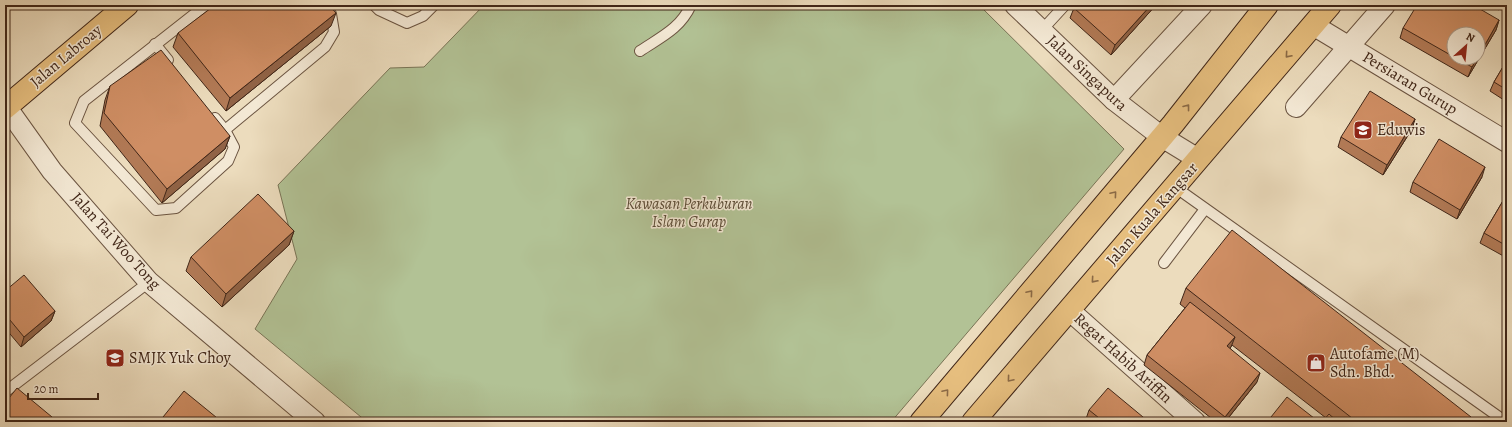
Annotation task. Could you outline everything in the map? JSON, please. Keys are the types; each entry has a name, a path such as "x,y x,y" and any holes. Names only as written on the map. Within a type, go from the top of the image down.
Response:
{"main road":[{"name":"Jalan Labroay","path":"5,107 127,5"},
{"path":"921,422 1162,137 1267,5"},
{"name":"Jalan Kuala Kangsar","path":"973,422 1330,5"}],"street":[{"name":"Jalan Singapura","path":"1015,5 1114,100 1162,137 1198,159"},
{"path":"1114,100 1202,5"},
{"path":"1296,107 1385,5"},
{"name":"Persiaran Gurup","path":"1313,25 1507,142"},
{"name":"Jalan Tai Woo Tong","path":"5,107 52,170 149,282 315,422"},
{"name":"Regat Habib Ariffin","path":"1069,310 1195,422"}],"lane":[{"path":"206,5 84,101 75,123 156,210 176,208 228,161 234,147 225,130 210,111"},
{"path":"225,130 325,47 334,32 331,14 321,5"},
{"path":"374,5 379,10 407,23 423,16 434,5"},
{"path":"640,51 677,26 691,5"},
{"path":"1042,30 1065,5"},
{"path":"155,44 175,69"},
{"path":"1175,187 1506,422"},
{"path":"1164,263 1205,209"},
{"path":"5,392 149,282"}],"green space":[{"name":"Kawasan Perkuburan Islam Gurap","path":"484,5 979,5 1124,149 891,422 367,422 255,329 297,259 278,185 390,68 424,67"}],"building":[{"path":"215,5 329,5 336,13 230,98 178,33"},
{"path":"1076,5 1151,5 1115,45 1074,8"},
{"path":"1417,5 1473,5 1499,20 1486,43 1486,26 1446,26 1446,52 1403,28"},
{"path":"161,50 230,136 167,189 104,113 110,86"},
{"path":"1507,60 1507,90 1494,82"},
{"path":"1370,91 1415,119 1387,165 1341,137"},
{"path":"1439,139 1485,167 1460,210 1413,182"},
{"path":"258,194 294,231 226,294 191,257"},
{"path":"1507,194 1507,246 1484,233"},
{"name":"Autofame (M) Sdn. Bhd.","path":"1232,230 1471,417 1467,422 1357,422 1186,288"},
{"path":"24,275 55,311 24,337 5,314 5,291"},
{"path":"1190,302 1235,337 1227,346 1260,373 1225,417 1147,355"},
{"path":"17,388 58,422 5,422 5,403"},
{"path":"1108,388 1149,422 1104,422 1089,410"},
{"path":"184,391 222,422 159,422"},
{"path":"1287,397 1319,422 1267,422"},
{"path":"1329,414 1338,422 1322,422"}],"place":[{"name":"Eduwis","path":"1363,130"},
{"name":"SMJK Yuk Choy","path":"115,358"},
{"name":"Autofame (M) Sdn. Bhd.","path":"1316,363"}]}
